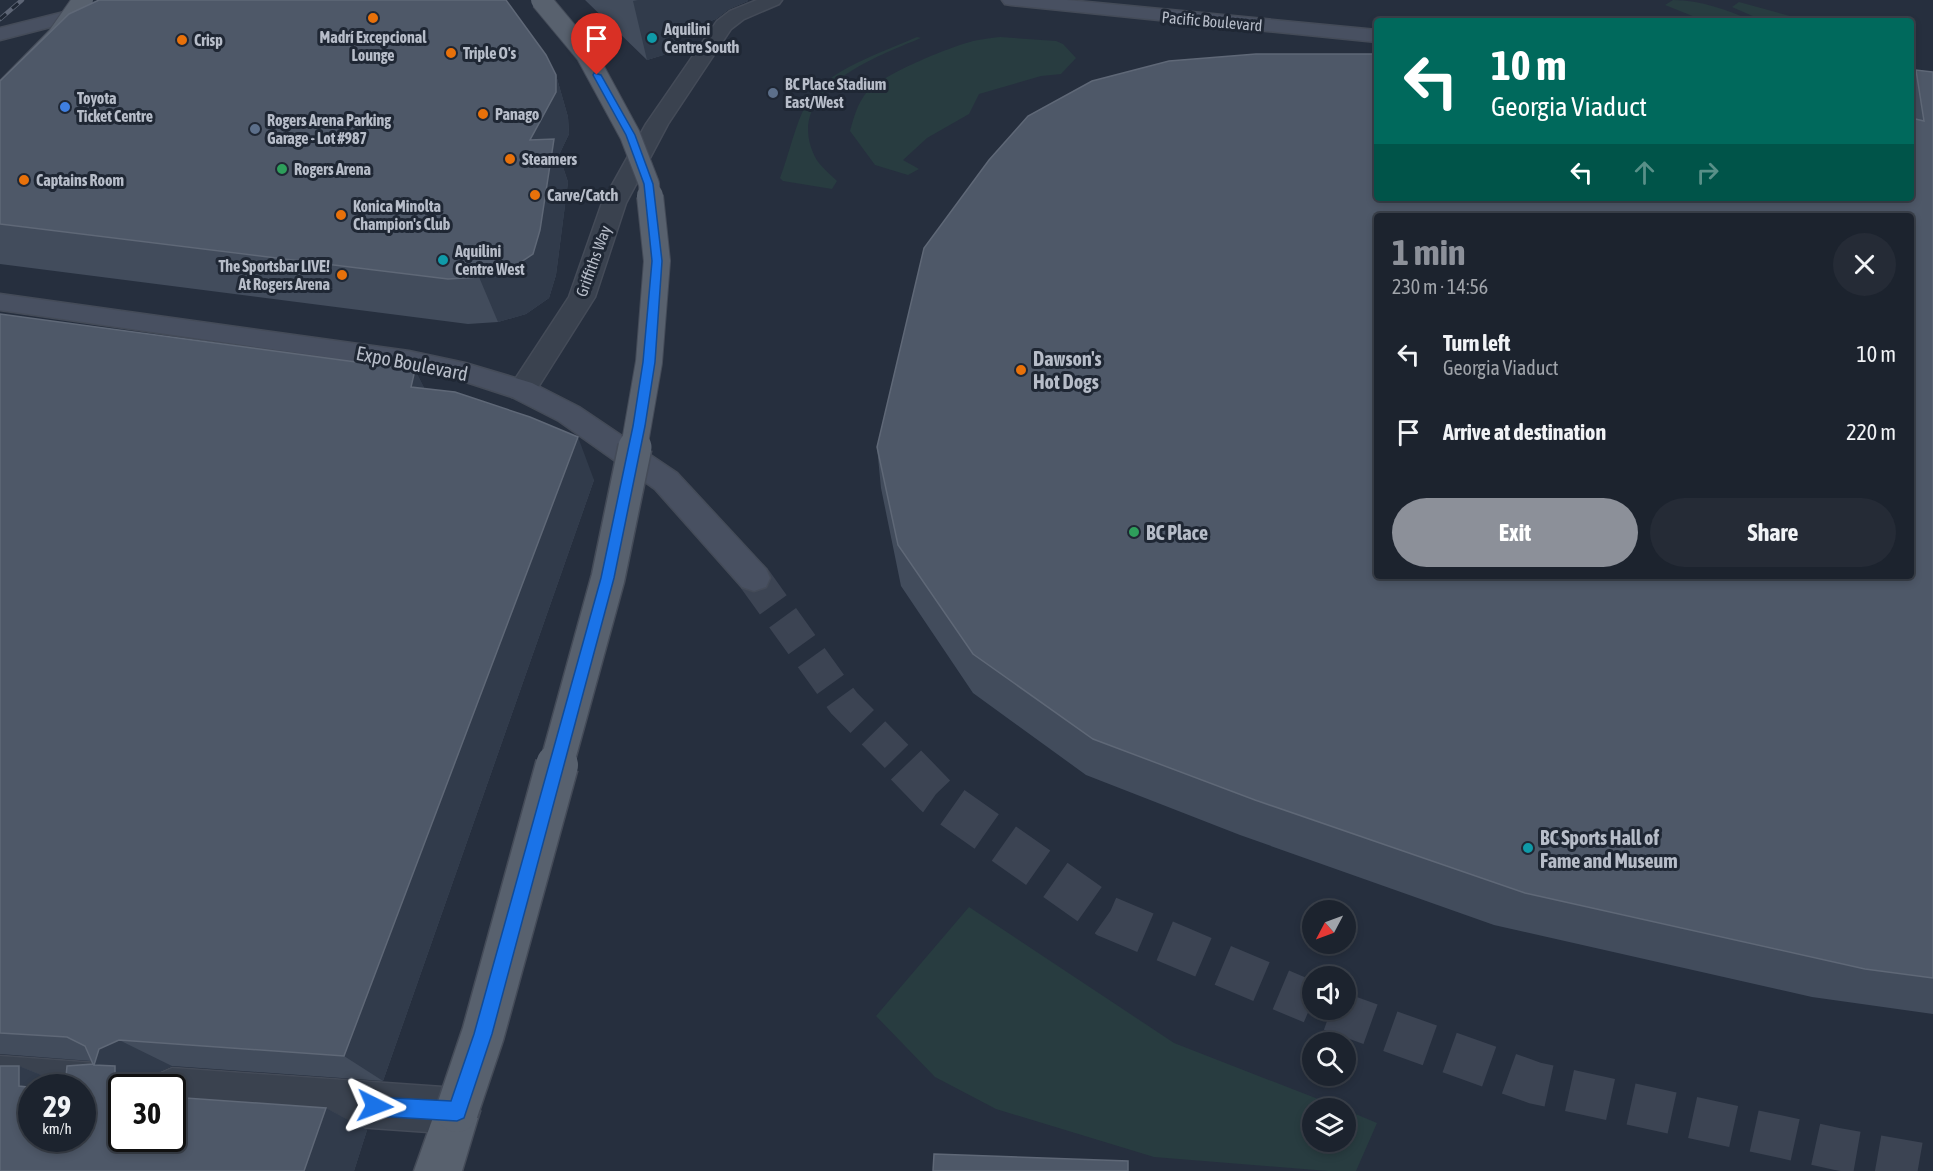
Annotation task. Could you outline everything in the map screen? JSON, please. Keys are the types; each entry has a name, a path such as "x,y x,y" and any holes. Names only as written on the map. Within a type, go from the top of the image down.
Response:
{"main road":[{"path":"0,95 57,37 83,0"},
{"path":"0,34 134,0"},
{"path":"438,1171 483,1034 608,578 639,426 649,362 657,261 649,184 630,135 586,54 541,0"},
{"name":"Pacific Boulevard","path":"1011,0 1374,36"},
{"name":"Expo Boulevard","path":"0,302 409,360 465,372 522,390 569,414 666,481 754,578"}],"street":[{"name":"Griffiths Way","path":"522,390 582,297 614,203 657,124 724,25 737,15 773,0"},
{"path":"0,1079 108,1087"},
{"path":"186,1092 457,1111"}],"green space":[{"path":"1673,0 1683,0 1704,4 1745,18 1698,18 1665,5"},
{"path":"1739,2 1797,18 1757,18 1732,7"},
{"path":"917,37 921,38 859,66 839,80 822,95 811,113 808,133 815,157 837,181 832,189 783,181 780,178 799,120 816,91 827,81 856,63"},
{"path":"1000,37 1056,41 1063,44 1076,58 1061,74 1041,76 979,94 969,114 927,138 903,160 919,169 908,175 875,165 850,131 854,116 866,93 885,78 933,55 973,41"},
{"path":"969,907 1174,1043 1315,1098 1302,1098 1302,1152 1356,1152 1356,1114 1377,1123 1356,1171 1328,1171 1154,1157 996,1109 935,1077 876,1016"}],"building":[{"name":"Rogers Arena","path":"99,0 506,0 546,55 556,75 556,92 530,140 554,139 540,230 533,254 509,270 479,277 448,279 0,224 0,81 69,14"},
{"name":"BC Place","path":"1256,54 1374,54 1374,201 1914,201 1914,119 1924,121 1916,70 1933,72 1933,978 1865,969 1525,893 1255,800 1093,739 973,654 898,545 877,447 924,248 989,160 1028,116 1092,81 1169,61"},
{"path":"0,314 415,370 411,387 455,392 530,417 578,437 344,1056 119,1040 99,1049 94,1065 115,1066 115,1074 108,1074 108,1152 186,1152 186,1098 326,1108 304,1171 0,1171 0,1066 19,1066 18,1152 96,1152 96,1074 66,1074 67,1066 93,1064 85,1046 67,1037 0,1033"},
{"path":"934,1154 1128,1161 1128,1171 933,1171"}],"tunnel":[{"path":"754,578 844,703 907,767"},
{"path":"906,765 935,795 1108,917 1302,999"},
{"path":"1356,1019 1535,1083 1837,1149 1933,1166"}],"railway":[{"path":"0,19 22,0"}],"place":[{"name":"Madrí Excepcional Lounge","path":"373,18"},
{"name":"Aquilini Centre South","path":"652,38"},
{"name":"Crisp","path":"182,40"},
{"name":"Triple O's","path":"451,53"},
{"name":"BC Place Stadium East/West","path":"773,93"},
{"name":"Toyota Ticket Centre","path":"65,107"},
{"name":"Panago","path":"483,114"},
{"name":"Rogers Arena Parking Garage - Lot #987","path":"255,129"},
{"name":"Steamers","path":"510,159"},
{"name":"Rogers Arena","path":"282,169"},
{"name":"Captains Room","path":"24,180"},
{"name":"Carve/Catch","path":"535,195"},
{"name":"Konica Minolta Champion's Club","path":"341,215"},
{"name":"Aquilini Centre West","path":"443,260"},
{"name":"The Sportsbar LIVE! At Rogers Arena","path":"342,275"},
{"name":"Dawson's Hot Dogs","path":"1021,370"},
{"name":"BC Place","path":"1134,532"},
{"name":"BC Sports Hall of Fame and Museum","path":"1528,848"}],"route":[{"path":"375,1106 457,1111 483,1034 608,578 639,426 649,362 657,261 649,184 630,135 597,75"}]}
